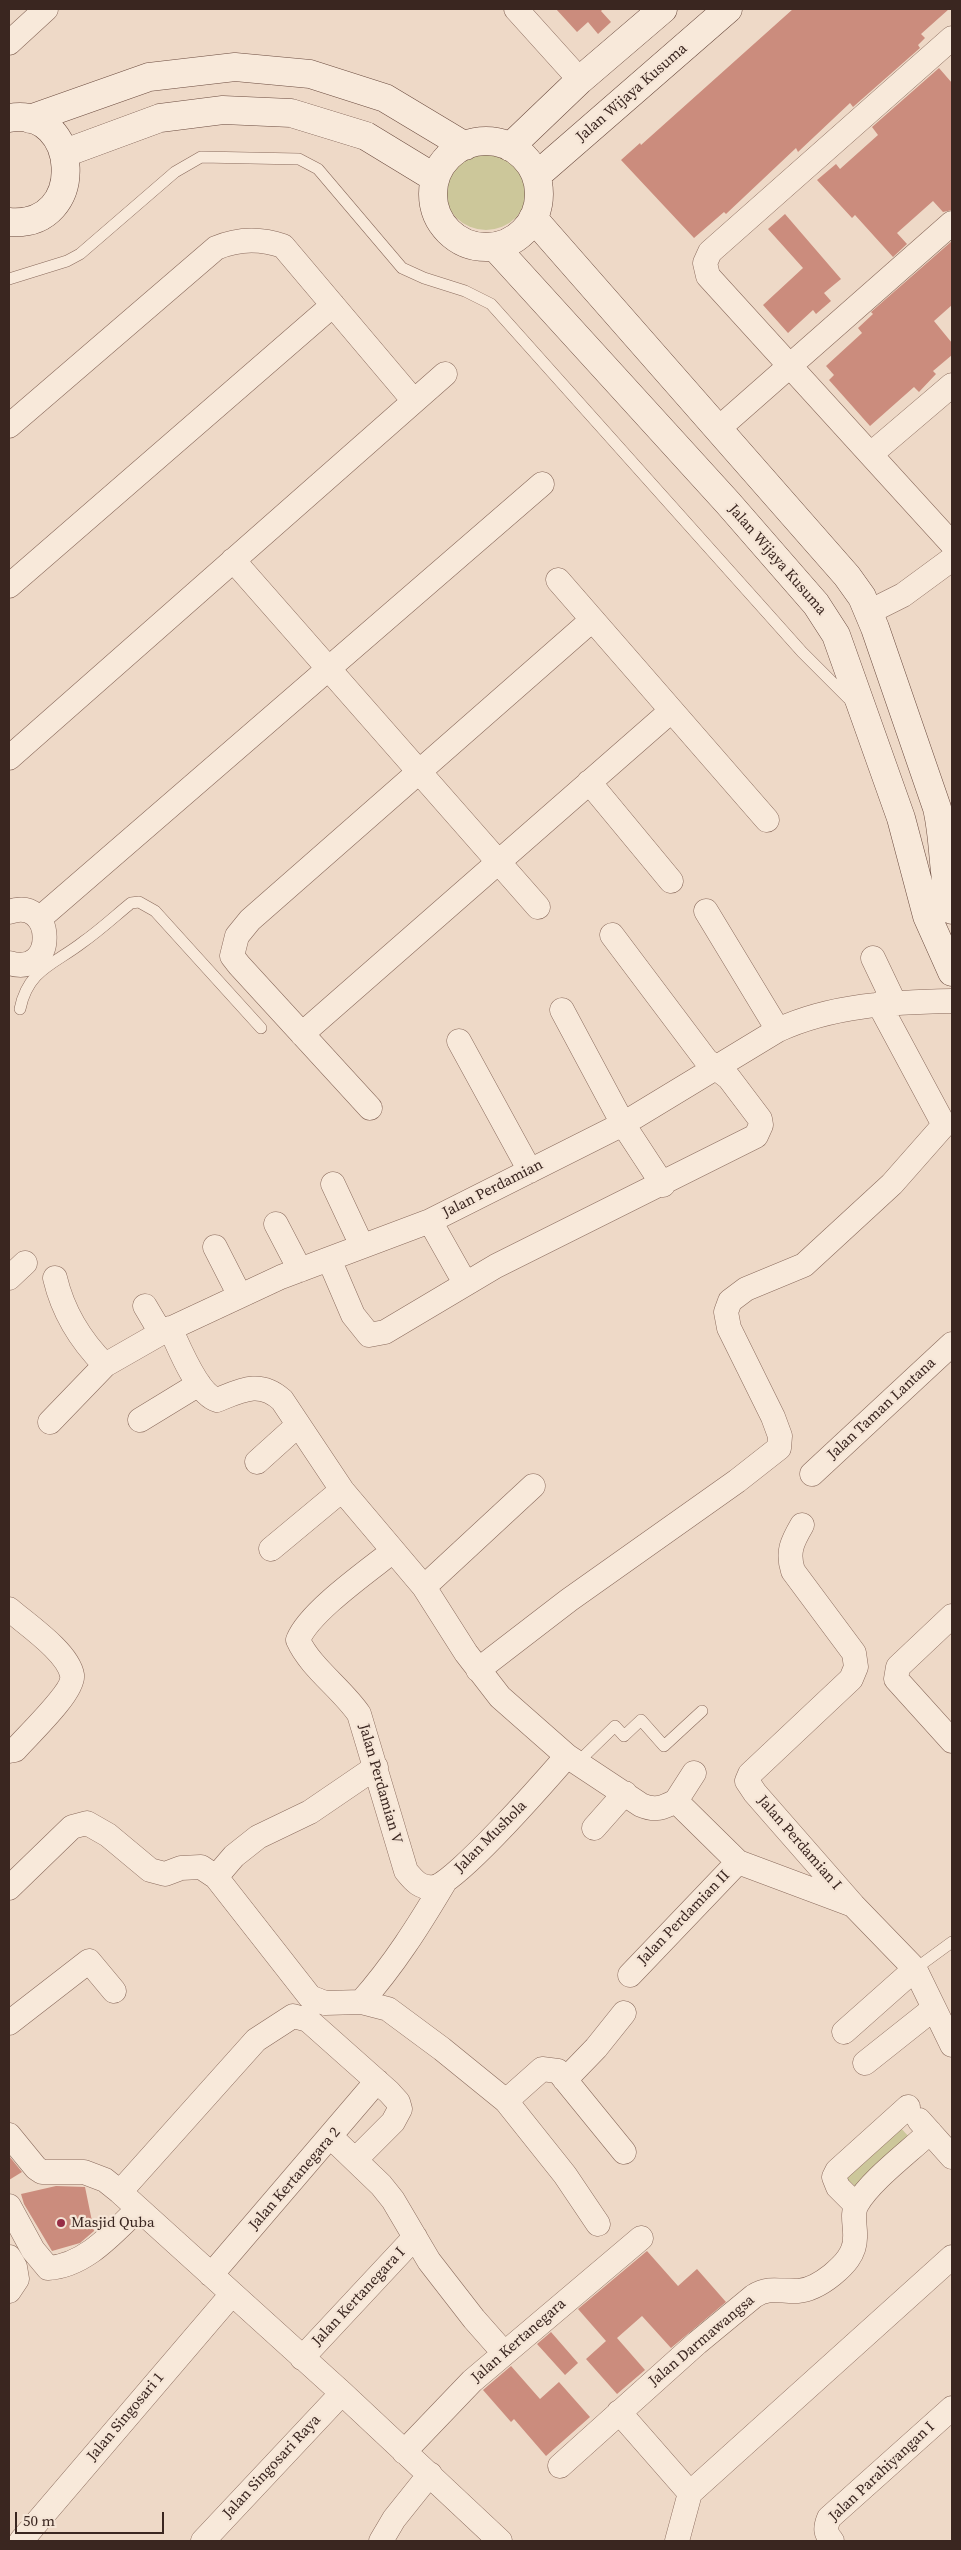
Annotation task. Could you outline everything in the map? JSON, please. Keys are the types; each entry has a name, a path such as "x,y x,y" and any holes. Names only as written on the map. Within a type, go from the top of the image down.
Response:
{"street":[{"path":"9,43 46,9"},
{"path":"516,9 580,80"},
{"path":"510,147 580,80 663,9"},
{"name":"Jalan Wijaya Kusuma","path":"536,176 728,9"},
{"path":"952,38 706,257 708,276 952,544"},
{"path":"19,119 149,77 235,67 310,74 385,98 465,146"},
{"path":"64,153 160,118 223,110 291,113 366,136 435,178"},
{"path":"9,222 27,221 39,217 57,201 67,178 64,153 51,132 19,119"},
{"path":"488,141 510,147 530,164 536,176 539,198 533,218 521,234 495,246 479,247 464,243 451,235 441,223 434,209 432,194 435,178 442,165 452,154 465,146 488,141"},
{"path":"533,218 847,576 869,612 937,808 942,831 948,896 952,910"},
{"path":"718,429 952,223"},
{"path":"9,426 216,248 230,242 266,240 284,246 414,401"},
{"name":"Jalan Wijaya Kusuma","path":"495,246 728,503 816,604 830,623 901,818 927,916 952,972"},
{"path":"9,586 334,305"},
{"path":"9,758 445,374"},
{"path":"871,454 952,385"},
{"path":"728,503 742,504 750,501 758,491 761,477"},
{"path":"18,971 56,948 45,931 19,913 327,668 542,484"},
{"path":"753,532 754,517 759,510 772,504 785,505"},
{"path":"869,612 903,595 952,559"},
{"path":"233,560 538,907"},
{"path":"558,580 767,820"},
{"path":"370,1108 232,956 237,936 250,920 592,620"},
{"path":"302,1034 671,711"},
{"path":"589,782 671,881"},
{"path":"706,911 778,1030"},
{"path":"329,1259 354,1315 369,1335 385,1332 465,1282 752,1140 759,1132 760,1119 729,1078 715,1069 706,1060 612,935"},
{"path":"478,1670 569,1600 737,1481 779,1448 780,1436 773,1417 729,1328 726,1312 730,1301 746,1289 804,1265 892,1184 944,1125 886,1003 873,958"},
{"name":"Jalan Perdamian","path":"50,1422 106,1365 165,1331 300,1270 430,1221 623,1124 778,1030 803,1018 886,1003 952,1001"},
{"path":"562,1010 623,1124 663,1185"},
{"path":"459,1041 530,1171"},
{"path":"333,1184 362,1246"},
{"path":"430,1221 465,1282"},
{"path":"276,1224 300,1270"},
{"path":"215,1247 240,1296"},
{"path":"55,1278 60,1300 71,1322 106,1365"},
{"path":"145,1306 165,1331 208,1395 217,1400 262,1387 272,1391 282,1400 342,1490 424,1587 478,1670 500,1697 572,1760 650,1809 662,1808 676,1801 694,1773"},
{"name":"Jalan Taman Lantana","path":"812,1474 952,1344"},
{"path":"140,1420 199,1384"},
{"path":"257,1462 298,1425"},
{"path":"424,1587 532,1486"},
{"path":"271,1549 342,1490"},
{"name":"Jalan Perdamian I","path":"802,1525 791,1544 788,1558 793,1571 854,1653 856,1667 851,1679 750,1774 747,1781 755,1793 853,1905 915,1969 952,2045"},
{"name":"Jalan Perdamian V","path":"393,1551 321,1611 302,1629 298,1640 303,1651 347,1696 359,1714 406,1871"},
{"path":"9,1609 65,1658 73,1676 68,1690 15,1750 9,1751"},
{"path":"952,1616 898,1667 896,1679 952,1741"},
{"name":"Jalan Mushola","path":"406,1871 422,1886 434,1887 444,1883 572,1760"},
{"path":"216,1877 234,1856 258,1837 310,1812 376,1767"},
{"path":"594,1828 625,1793"},
{"path":"676,1801 738,1862 853,1905"},
{"path":"9,1888 72,1827 87,1823 108,1835 150,1870 166,1874 181,1868 201,1867 216,1877 310,1997 325,2003 361,2002 388,2009 506,2101 565,2175 598,2224"},
{"name":"Jalan Perdamian II","path":"630,1975 738,1862"},
{"path":"361,2002 408,1943 444,1883"},
{"path":"9,2023 89,1961 114,1991"},
{"path":"844,2032 915,1969"},
{"path":"865,2063 933,2009"},
{"path":"565,2080 596,2048 624,2013"},
{"path":"120,2192 256,2040 293,2016 308,2020 398,2102 400,2109 392,2122 355,2160"},
{"path":"506,2101 542,2069 558,2071 624,2152"},
{"name":"Jalan Kertanegara 2","path":"211,2275 377,2081"},
{"path":"930,2132 868,2190 856,2206 838,2187 834,2177 837,2171 903,2101 952,2157"},
{"path":"9,2135 36,2168 42,2172 84,2172 105,2180 120,2192 342,2393 500,2541"},
{"path":"331,2137 393,2200 429,2262 474,2319 504,2353"},
{"path":"9,2206 33,2250 48,2268 60,2268 91,2252 138,2209"},
{"name":"Jalan Darmawangsa","path":"560,2466 696,2343 754,2296 764,2290 777,2288 797,2291 814,2288 832,2274 850,2257 855,2238 853,2220 856,2206"},
{"name":"Jalan Kertanegara I","path":"302,2358 415,2237"},
{"name":"Jalan Kertanegara","path":"404,2452 472,2381 641,2238"},
{"path":"9,2257 15,2267 17,2279 9,2290"},
{"path":"677,2541 690,2493 952,2257"},
{"name":"Jalan Singosari 1","path":"21,2541 232,2294"},
{"name":"Jalan Singosari Raya","path":"203,2541 342,2393"},
{"name":"Jalan Parahiyangan I","path":"832,2541 828,2536 826,2526 829,2518 952,2408"},
{"path":"619,2412 690,2493"},
{"path":"381,2541 394,2519 430,2474"},
{"path":"9,2534 14,2541"}],"lane":[{"path":"9,279 66,261 80,254 176,172 201,156 299,159 318,169 402,268 424,278 465,291 491,304 802,652 864,713"},
{"path":"56,948 82,944 131,903 140,902 155,910 261,1028"},
{"path":"18,971 20,1009"},
{"path":"572,1760 615,1726 624,1736 641,1720 664,1746 702,1711"},
{"path":"915,1969 952,1942"}],"shaded area":[{"path":"486,146 502,149 516,158 525,172 528,188 525,204 516,218 502,227 486,230 470,227 456,218 447,204 444,188 447,172 456,158 470,149"},
{"path":"898,2125 911,2139 855,2186 841,2174"}],"building":[{"path":"556,9 603,9 601,11 611,22 598,34 588,22 577,32"},
{"path":"793,9 949,9 921,34 925,38 918,45 920,48 853,107 850,103 798,152 796,148 726,214 724,212 694,238 621,160 640,143 641,145"},
{"path":"939,68 952,83 952,210 943,212 933,201 897,233 907,244 893,257 855,215 852,218 817,180 836,164 840,169 878,135 872,127"},
{"path":"785,214 841,279 824,293 831,301 816,314 813,310 788,333 763,305 803,268 768,229"},
{"path":"952,241 952,305 934,321 952,343 952,355 933,371 936,374 919,392 914,387 870,426 829,380 834,375 826,366 862,333 858,328 873,314 871,312"},
{"path":"9,2156 22,2172 9,2180"},
{"name":"Masjid Quba","path":"56,2186 85,2187 94,2231 80,2243 52,2251 24,2204 21,2194"},
{"path":"647,2251 678,2286 697,2269 726,2302 671,2348 642,2316 617,2338 645,2370 617,2394 586,2359 606,2341 578,2309"},
{"path":"551,2332 578,2363 565,2375 537,2344"},
{"path":"511,2366 540,2399 559,2382 590,2417 546,2456 514,2419 511,2422 483,2390"}],"place":[{"name":"Masjid Quba","path":"61,2223"}]}
